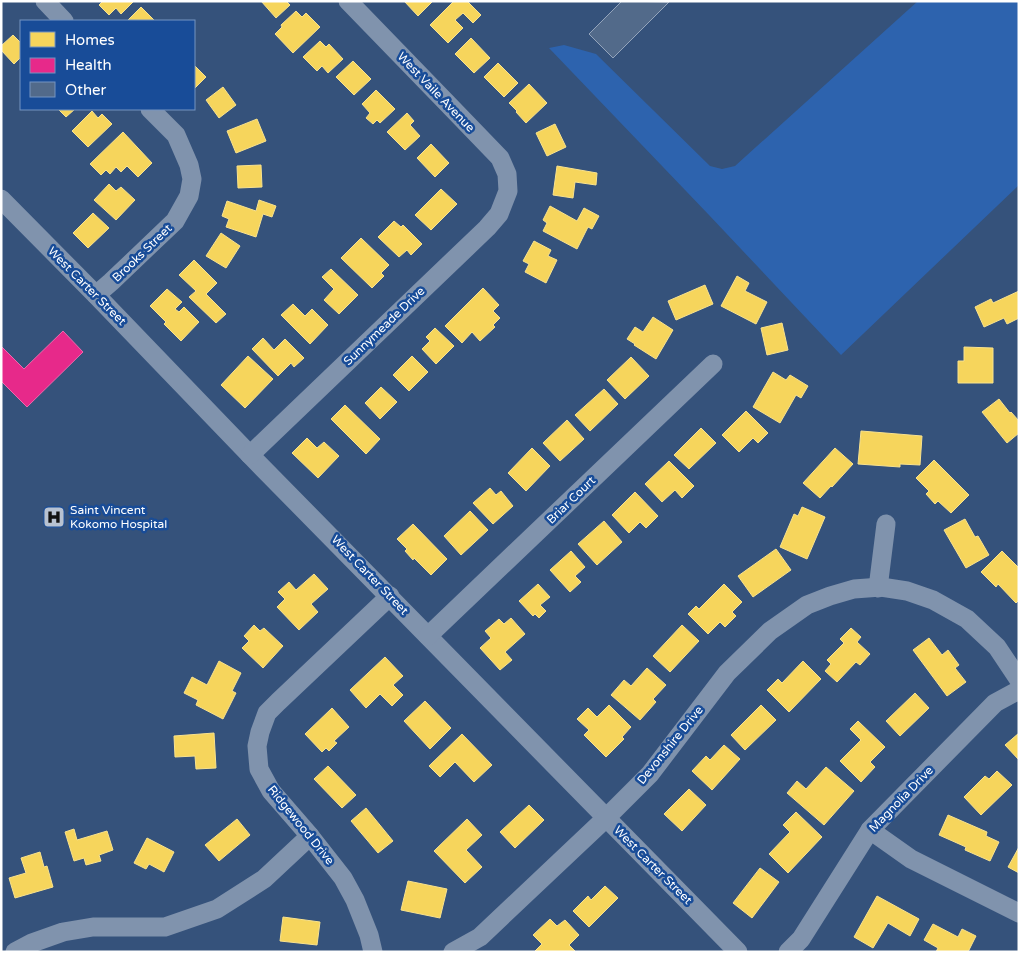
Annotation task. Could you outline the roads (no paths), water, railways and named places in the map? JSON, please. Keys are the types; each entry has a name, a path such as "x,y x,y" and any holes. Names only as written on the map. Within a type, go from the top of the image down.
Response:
{"street":[{"path":"45,1 63,20"},
{"name":"West Vaile Avenue","path":"348,1 500,158 507,174 508,191"},
{"name":"Brooks Street","path":"96,295 174,221 189,196 192,179 189,165 176,135 151,110"},
{"name":"Sunnymeade Drive","path":"250,454 487,228 499,214 508,191"},
{"name":"West Carter Street","path":"1,200 738,952"},
{"name":"Briar Court","path":"428,636 713,364"},
{"path":"878,588 886,524"},
{"name":"Devonshire Drive","path":"454,952 480,937 606,818 650,774 727,673 770,631 807,605 854,589 878,588 907,591 933,600 967,619 997,647 1019,680"},
{"name":"Ridgewood Drive","path":"373,952 369,935 355,900 343,878 271,791 259,769 257,746 267,713 390,596"},
{"name":"Magnolia Drive","path":"788,952 801,939 870,830 995,703 1019,690"},
{"path":"870,830 911,859 1019,913"},
{"path":"15,952 32,943 63,932 93,927 165,927 217,909 264,879 310,836"}],"place":[{"name":"Saint Vincent Kokomo Hospital","path":"54,517"}]}
